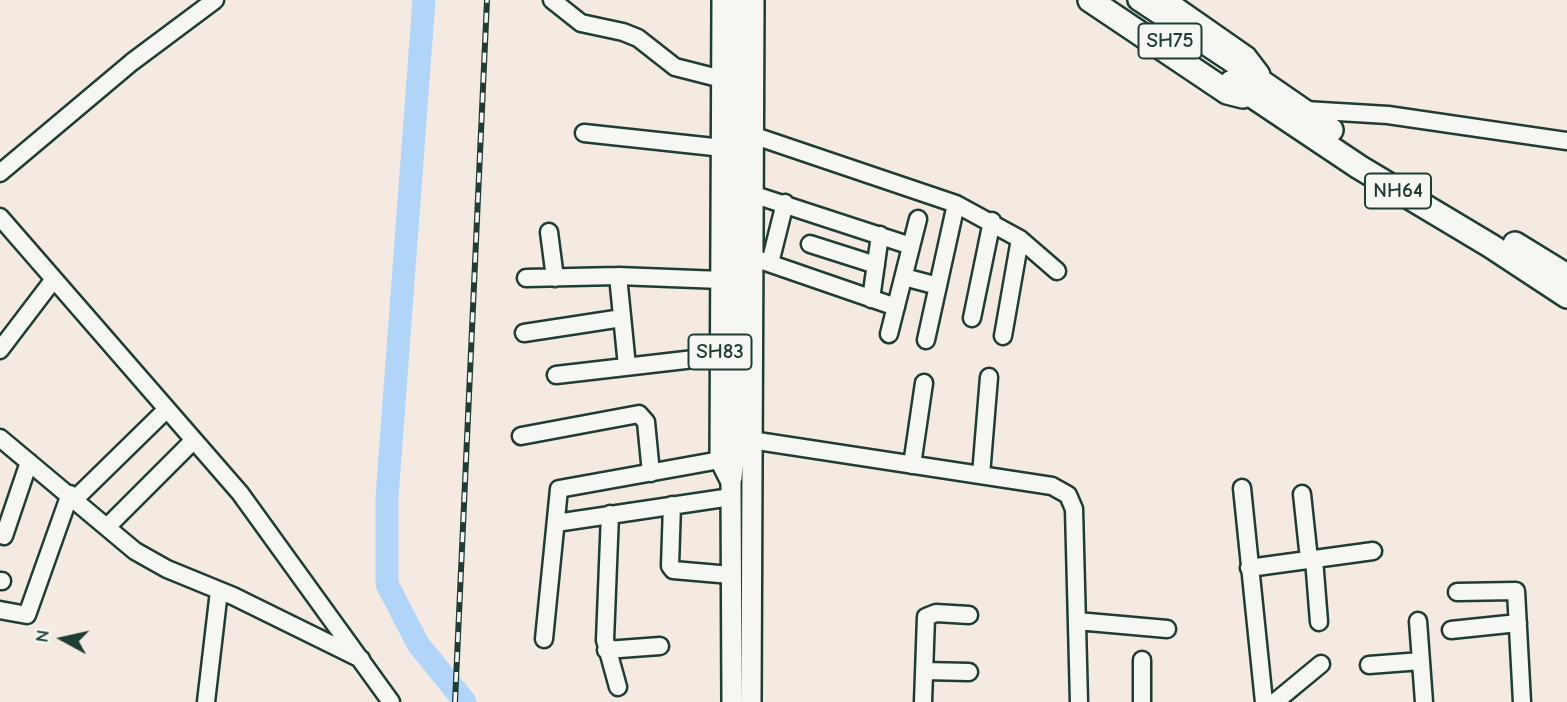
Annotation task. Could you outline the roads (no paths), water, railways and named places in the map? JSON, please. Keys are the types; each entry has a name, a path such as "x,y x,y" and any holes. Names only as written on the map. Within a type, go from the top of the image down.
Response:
{"highway":[{"path":"1090,0 1227,92 1263,93 1245,58 1162,0"},
{"name":"NH64","path":"1236,75 1359,167 1491,246 1567,296"},
{"name":"NH64","path":"1263,93 1303,110 1364,152 1567,276"}],"main road":[{"name":"SH83","path":"722,0 720,460 731,489 732,702"},
{"path":"731,489 739,392 736,0"},
{"name":"SH83","path":"751,702 751,439 762,260 755,195 754,0"},
{"name":"SH75","path":"1108,0 1236,75"},
{"name":"SH75","path":"1138,0 1236,75"}],"street":[{"path":"0,173 132,62 215,0"},
{"path":"552,0 581,23 638,38 675,67 722,79"},
{"path":"1303,110 1388,115 1567,141"},
{"path":"584,133 723,148"},
{"path":"755,136 956,204 992,221 1020,239 1057,271"},
{"path":"755,195 911,246"},
{"path":"785,203 762,260 896,307"},
{"path":"926,340 956,204"},
{"path":"0,217 240,494 391,702"},
{"path":"889,334 918,219"},
{"path":"972,318 992,221"},
{"path":"549,232 555,278"},
{"path":"871,299 880,235"},
{"path":"1003,336 1020,239"},
{"path":"810,244 876,265"},
{"path":"526,278 618,275 721,280"},
{"path":"618,275 627,366"},
{"path":"904,277 938,286"},
{"path":"0,350 54,279"},
{"path":"524,333 622,318"},
{"path":"556,376 720,356"},
{"path":"981,475 989,377"},
{"path":"912,465 923,383"},
{"path":"0,610 27,615 72,497 167,409"},
{"path":"521,436 639,414 646,422 651,473"},
{"path":"0,438 135,551 167,569 363,660"},
{"path":"751,439 1052,486 1068,495 1074,509 1079,702"},
{"path":"107,527 194,440"},
{"path":"544,639 559,489 720,460"},
{"path":"4,536 29,462"},
{"path":"1242,488 1264,702"},
{"path":"556,523 673,505 731,489"},
{"path":"1302,494 1319,622"},
{"path":"673,505 670,566 673,570 731,575"},
{"path":"610,514 606,650 618,687"},
{"path":"1249,568 1373,551"},
{"path":"1457,592 1513,589 1517,596 1522,702"},
{"path":"206,702 219,591"},
{"path":"923,702 926,617 936,614 968,615"},
{"path":"1077,621 1167,629"},
{"path":"1418,621 1424,702"},
{"path":"1451,630 1518,623"},
{"path":"606,650 660,646"},
{"path":"1142,660 1142,702"},
{"path":"1368,665 1421,661"},
{"path":"1275,702 1321,664"},
{"path":"924,671 969,672"}],"waterway":[{"path":"424,0 387,497 387,584 418,644 465,702"}],"railway":[{"path":"455,702 487,0"}]}
